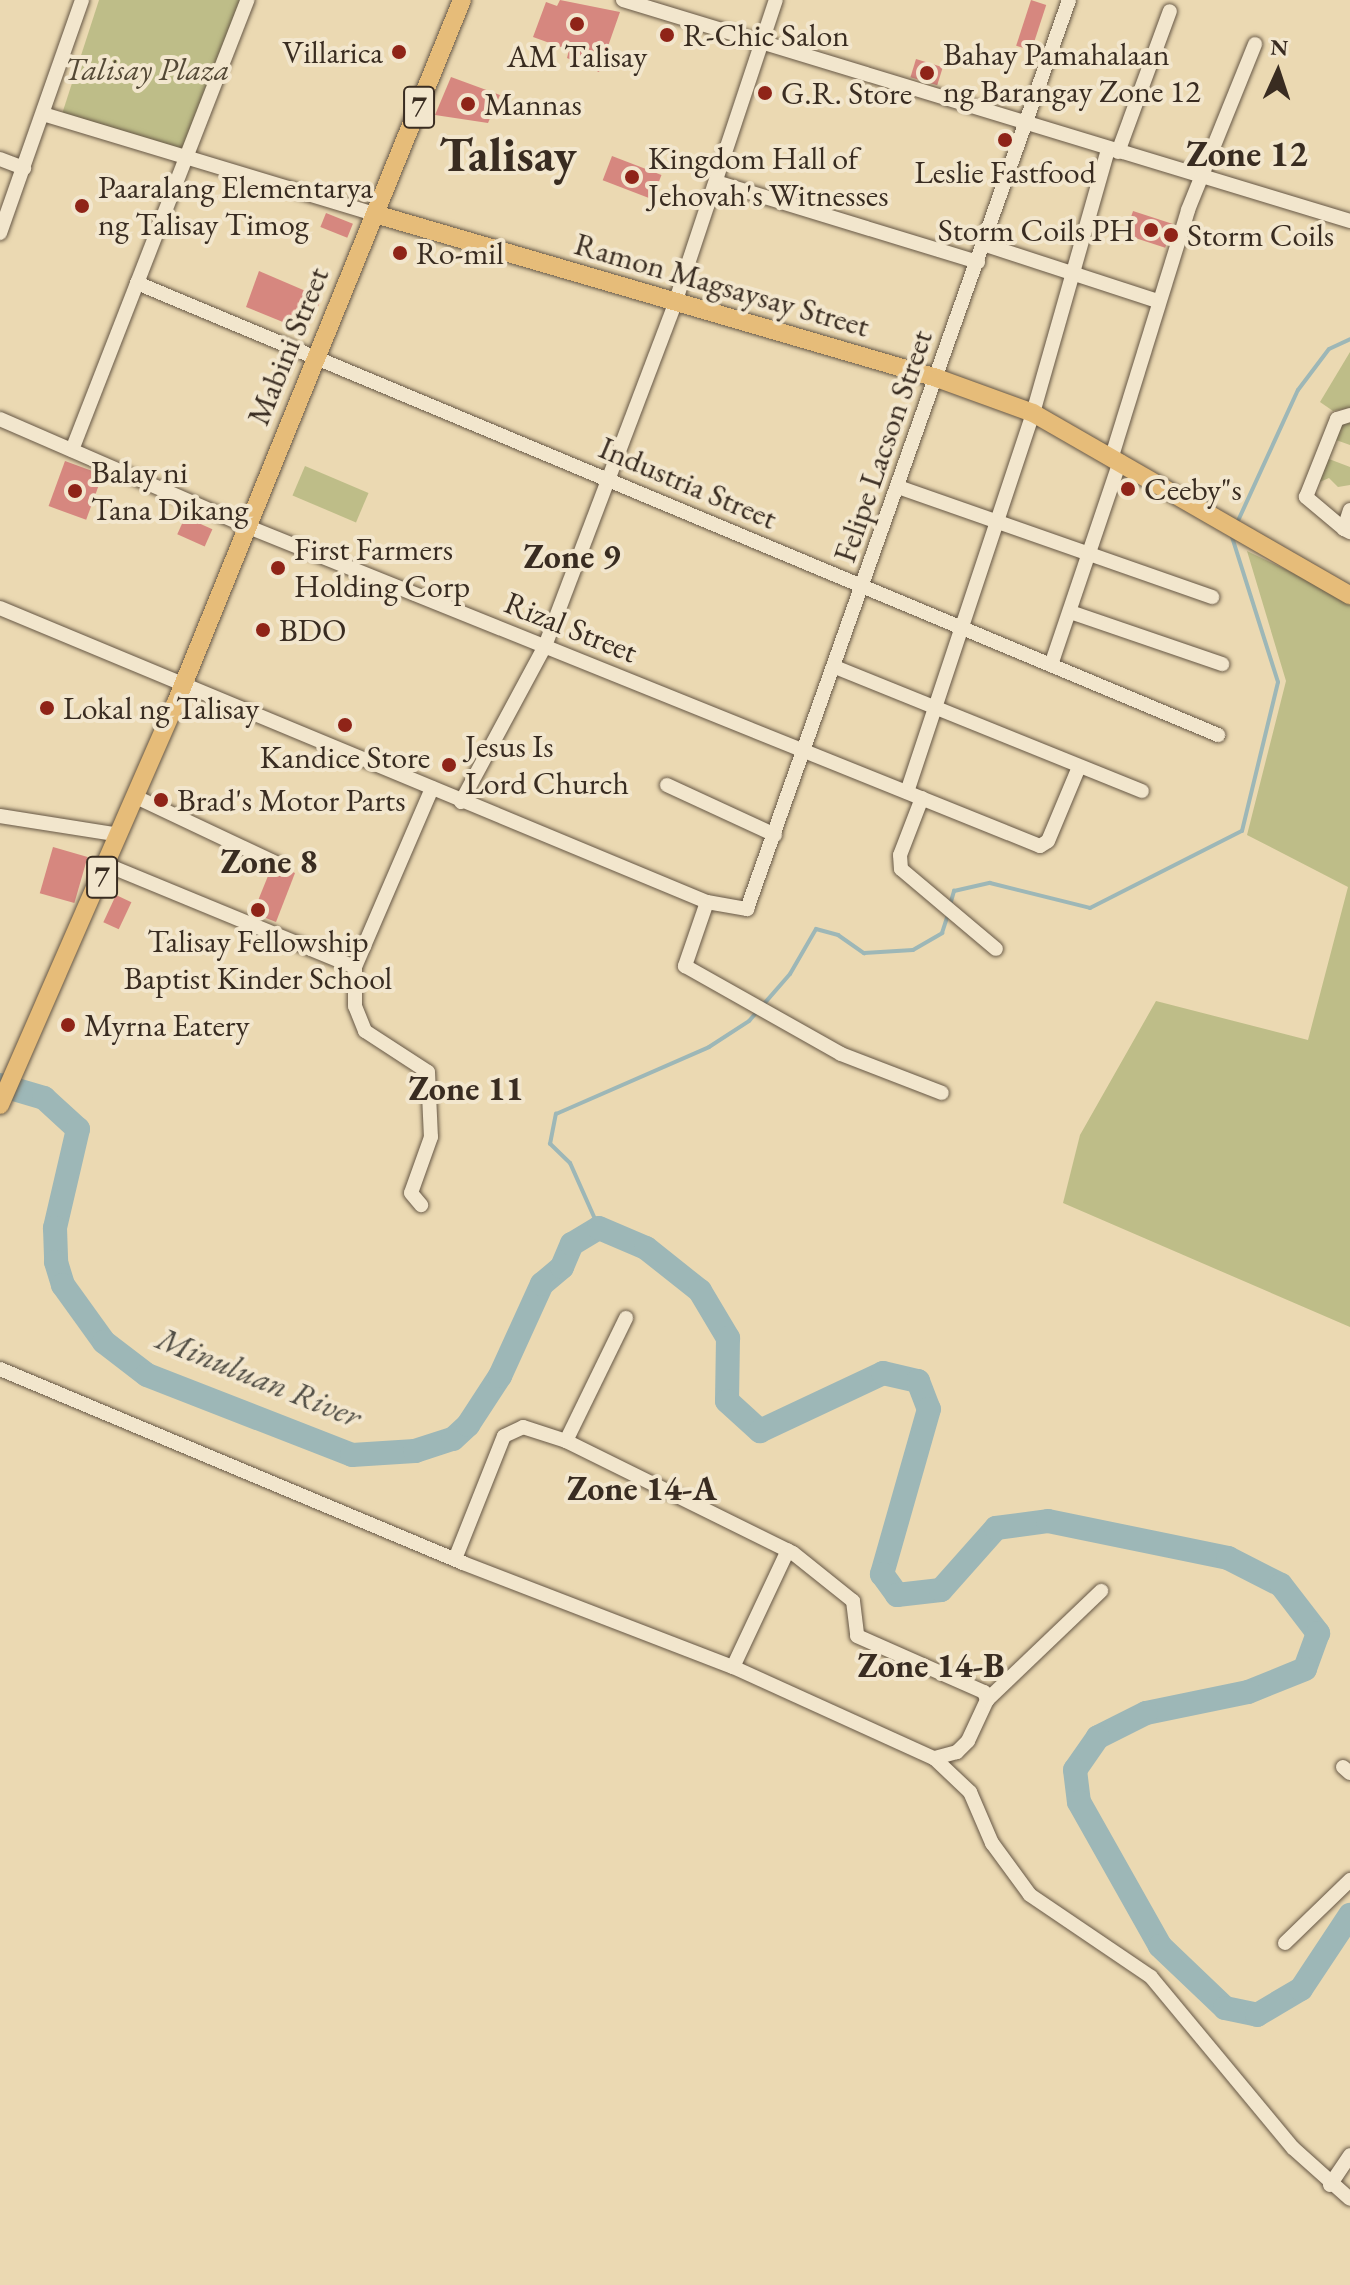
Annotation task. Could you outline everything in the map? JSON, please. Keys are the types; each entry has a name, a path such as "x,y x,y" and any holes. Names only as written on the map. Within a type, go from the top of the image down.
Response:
{"main road":[{"name":"Mabini Street","path":"0,1105 183,685 462,0"},
{"name":"Ramon Magsaysay Street","path":"375,214 937,378 1033,413 1350,595"}],"street":[{"path":"0,233 82,0"},
{"path":"72,450 247,0"},
{"path":"623,0 1350,221"},
{"path":"461,802 545,646 675,303 776,0"},
{"name":"Felipe Lacson Street","path":"707,902 747,909 1069,0"},
{"path":"907,792 1033,413 1070,274 1113,150 1170,11"},
{"path":"1051,665 1089,554 1157,301 1202,176 1255,44"},
{"name":"Ramon Magsaysay Street","path":"43,114 375,214"},
{"path":"0,159 24,168"},
{"path":"716,182 978,262"},
{"path":"983,244 1157,301"},
{"name":"Industria Street","path":"137,283 1218,735"},
{"path":"1347,530 1306,497 1337,419 1350,415"},
{"name":"Rizal Street","path":"0,419 246,526 1045,845 1079,767"},
{"path":"898,487 1212,597"},
{"path":"1347,530 1350,510"},
{"path":"0,608 707,902 683,964 763,1014 876,1071 942,1093"},
{"path":"1070,612 1222,664"},
{"path":"835,667 1142,791"},
{"path":"667,785 775,835"},
{"path":"421,1205 411,1193 431,1137 428,1072 365,1031 355,1006 355,967 432,788"},
{"path":"136,797 280,865"},
{"path":"922,798 898,863 941,904 996,949"},
{"path":"0,816 120,835"},
{"path":"107,865 355,967"},
{"path":"566,1441 626,1318"},
{"path":"0,1369 455,1559 733,1667 934,1758 970,1792 992,1843 1030,1895 1151,1977 1330,2185 1350,2199"},
{"path":"455,1559 504,1436 523,1427 566,1441 788,1550 853,1601 857,1636 972,1684 987,1700"},
{"path":"733,1667 788,1550"},
{"path":"934,1758 957,1752 968,1741 987,1700 1101,1591"},
{"path":"1285,1943 1350,1880"},
{"path":"1330,2185 1350,2155"}],"green space":[{"name":"Talisay Plaza","path":"99,0 245,0 187,151 62,114"},
{"path":"1350,352 1350,408 1333,411 1320,402"},
{"path":"1350,418 1350,445 1336,440 1329,459 1350,467 1350,485 1338,487 1329,478 1315,484 1339,420"},
{"path":"305,466 369,493 356,522 292,495"},
{"path":"1247,551 1350,600 1350,1327 1063,1203 1080,1135 1156,1001 1308,1040 1348,887 1247,835 1286,681"}],"building":[{"name":"AM Talisay","path":"560,0 620,12 599,72 567,58 569,50 533,37 546,2 557,6"},
{"path":"1031,0 1046,5 1031,51 1016,46"},
{"name":"Bahay Pamahalaan ng Barangay Zone 12","path":"916,59 943,67 937,85 910,77"},
{"name":"Mannas","path":"451,77 500,95 488,123 435,115"},
{"name":"Kingdom Hall of Jehovah's Witnesses","path":"612,156 661,175 652,199 603,180"},
{"name":"Storm Coils PH","path":"1133,211 1173,224 1165,248 1125,235"},
{"path":"326,213 353,224 347,238 320,227"},
{"path":"259,271 322,298 310,324 300,329 246,307"},
{"name":"Balay ni Tana Dikang","path":"65,461 103,475 86,520 49,506"},
{"path":"185,517 212,529 205,547 177,534"},
{"path":"53,847 88,857 74,903 40,893"},
{"path":"288,870 295,873 276,922 253,913 270,871"},
{"path":"116,895 131,902 119,929 103,922"}],"waterway":[{"path":"1237,523 1298,390 1329,349 1350,339"},
{"path":"950,905 954,891 990,883 1090,908 1242,831 1278,682 1231,534"},
{"path":"599,1228 570,1163 550,1144 556,1114 709,1047 749,1021 790,974 816,929 838,935 864,953 913,950 942,933 948,914"},
{"name":"Minuluan River","path":"0,1085 44,1098 78,1129 55,1228 56,1262 63,1285 104,1342 147,1375 352,1455 415,1451 453,1439 468,1425 500,1376 542,1284 562,1267 572,1244 599,1228 646,1248 700,1291 728,1338 727,1401 760,1431 883,1373 918,1381 929,1409 882,1574 897,1595 941,1590 996,1528 1048,1521 1228,1558 1281,1585 1318,1633 1305,1669 1248,1692 1146,1713 1098,1737 1075,1770 1079,1802 1160,1946 1225,2008 1257,2015 1301,1989 1350,1915"}],"place":[{"name":"AM Talisay","path":"577,24"},
{"name":"R-Chic Salon","path":"667,35"},
{"name":"Villarica","path":"399,52"},
{"name":"Bahay Pamahalaan ng Barangay Zone 12","path":"927,73"},
{"name":"G.R. Store","path":"765,93"},
{"name":"Mannas","path":"468,104"},
{"name":"Leslie Fastfood","path":"1005,140"},
{"name":"Kingdom Hall of Jehovah's Witnesses","path":"632,177"},
{"name":"Paaralang Elementarya ng Talisay Timog","path":"82,206"},
{"name":"Storm Coils PH","path":"1151,230"},
{"name":"Storm Coils","path":"1171,235"},
{"name":"Ro-mil","path":"400,253"},
{"name":"Ceeby\"s","path":"1128,489"},
{"name":"Balay ni Tana Dikang","path":"75,491"},
{"name":"First Farmers Holding Corp","path":"278,568"},
{"name":"BDO","path":"263,630"},
{"name":"Lokal ng Talisay","path":"47,708"},
{"name":"Kandice Store","path":"345,725"},
{"name":"Jesus Is Lord Church","path":"449,765"},
{"name":"Brad's Motor Parts","path":"161,800"},
{"name":"Talisay Fellowship Baptist Kinder School","path":"258,910"},
{"name":"Myrna Eatery","path":"68,1025"}],"district":[{"name":"Zone 12","path":"1247,154"},
{"name":"Talisay","path":"508,155"},
{"name":"Zone 9","path":"572,557"},
{"name":"Zone 8","path":"269,862"},
{"name":"Zone 11","path":"466,1089"},
{"name":"Zone 14-A","path":"642,1489"},
{"name":"Zone 14-B","path":"931,1666"}]}
